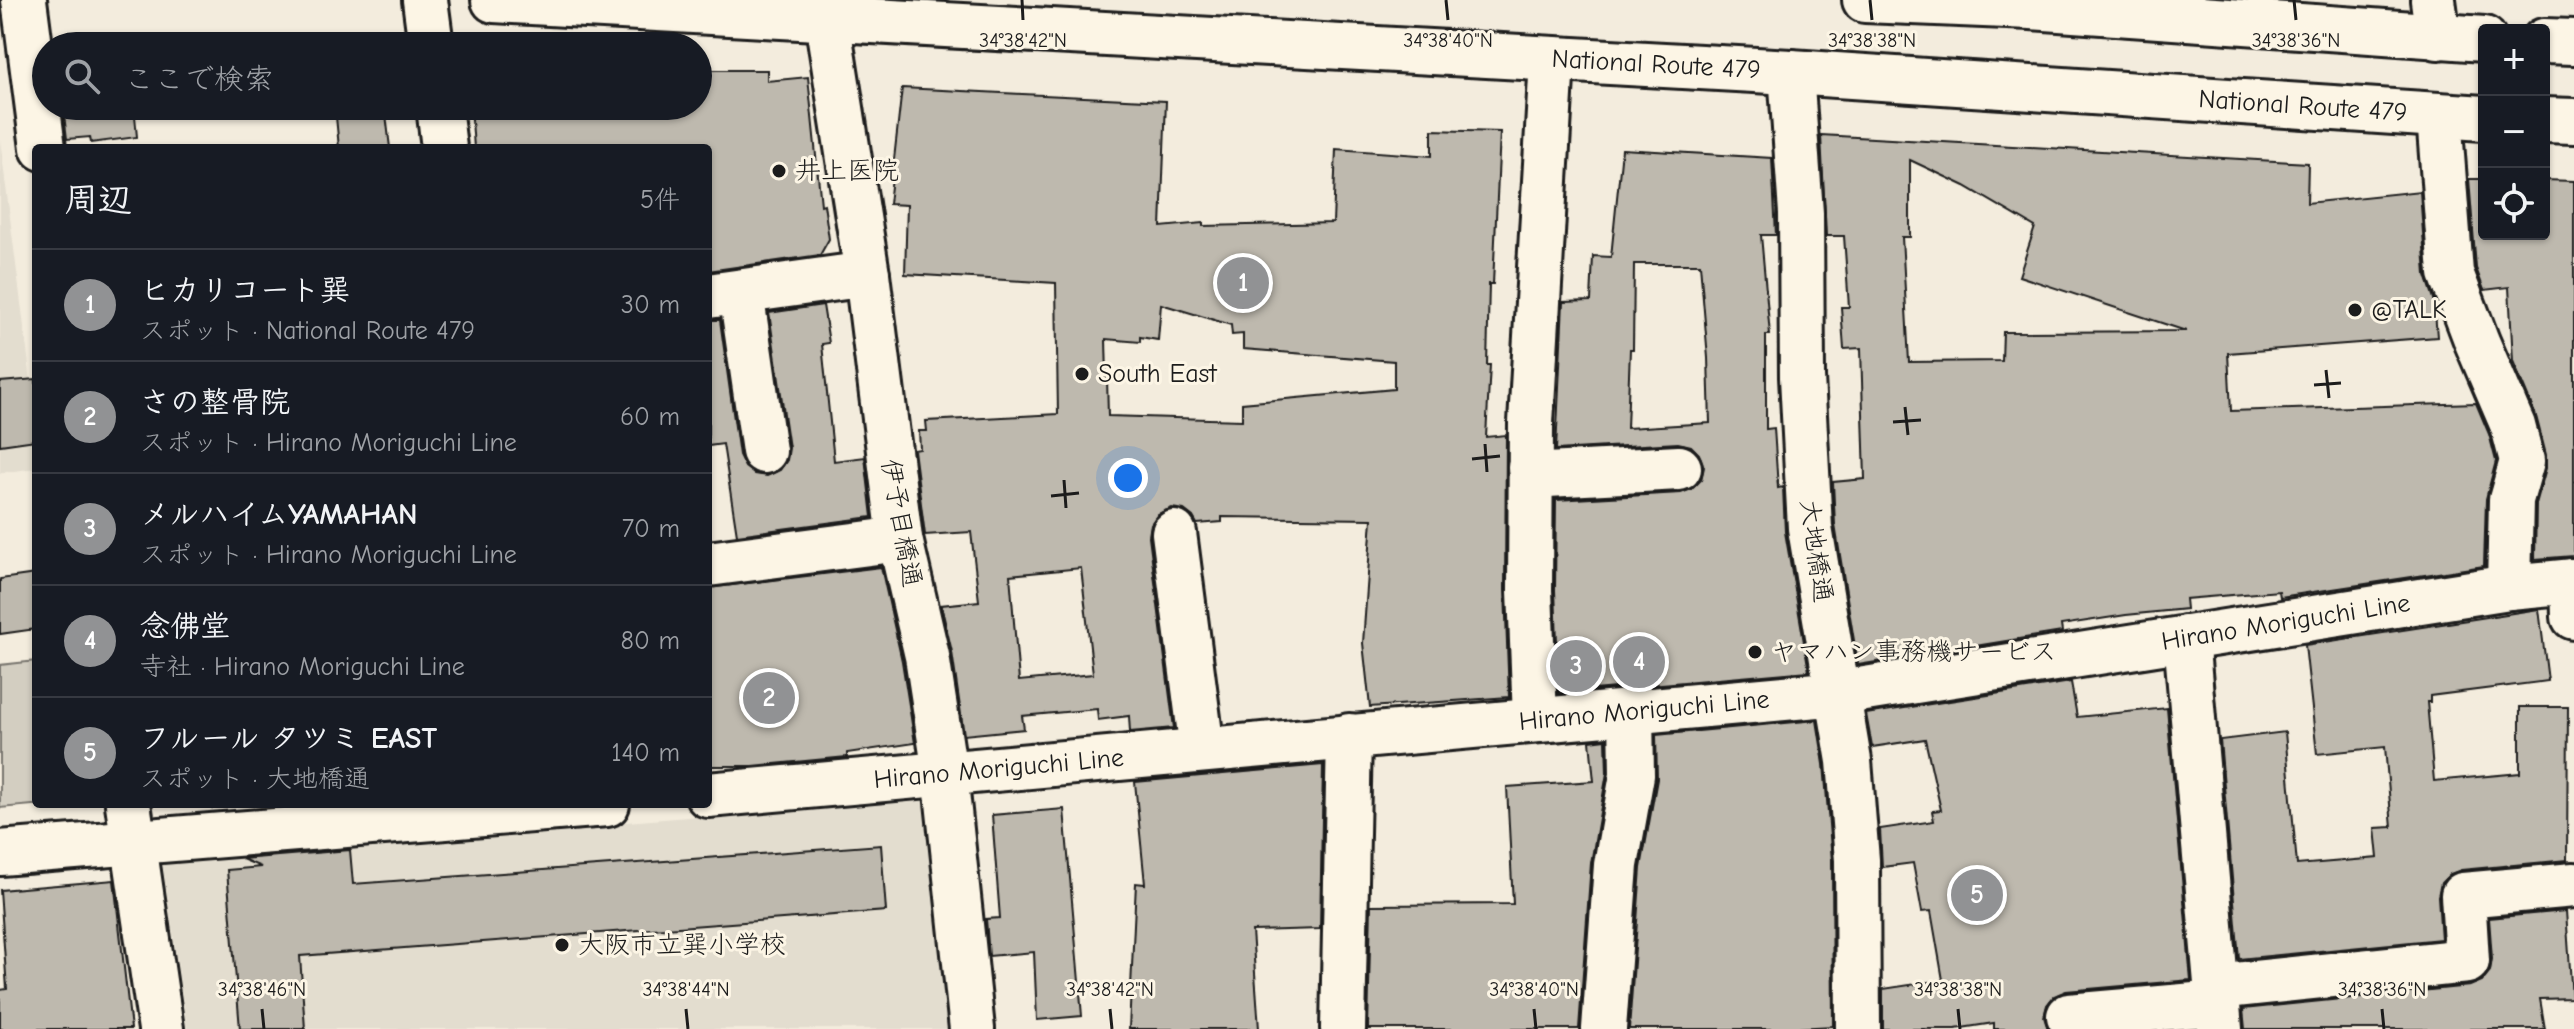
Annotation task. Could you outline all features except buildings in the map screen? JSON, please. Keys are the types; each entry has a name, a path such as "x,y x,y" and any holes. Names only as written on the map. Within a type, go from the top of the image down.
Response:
{"main road":[{"path":"24,0 32,62"},
{"path":"425,0 429,32"},
{"name":"National Route 479","path":"494,0 826,9 1552,60 1791,72 2478,118"},
{"path":"1865,0 2436,19 2478,36"},
{"name":"伊予目橋通","path":"826,9 867,274 900,539 927,656 945,773 972,1029"},
{"path":"2550,41 2574,42"},
{"path":"1535,719 1530,590 1530,467 1552,60"},
{"name":"大地橋通","path":"1791,72 1801,213 1802,377 1810,528 1849,761 1857,860 1858,1029"},
{"path":"2439,116 2451,273 2513,426 2522,461 2511,500 2509,587"},
{"path":"39,120 42,144"},
{"path":"441,120 444,144"},
{"path":"2550,120 2574,121"},
{"path":"764,451 725,294 867,274"},
{"path":"1530,467 1547,475 1679,468"},
{"path":"1174,533 1202,750"},
{"path":"712,563 900,539"},
{"path":"2574,581 2574,617"},
{"name":"Hirano Moriguchi Line","path":"712,795 1840,693 2509,587 2574,581"},
{"path":"2186,638 2218,1006"},
{"path":"1604,1029 1616,865 1632,775 1631,711"},
{"path":"1343,1029 1349,736"},
{"path":"0,853 131,824 526,808"},
{"path":"131,824 161,1029"},
{"path":"2069,1016 2218,1006 2467,961 2463,895 2574,885"}],"shaded area":[{"path":"0,140 32,389 32,469 0,473"},
{"path":"32,661 32,805 0,808 0,665"},
{"name":"大阪市立巽小学校","path":"931,797 960,1029 187,1029 162,860"}],"place":[{"name":"井上医院","path":"779,171"},
{"name":"ヒカリコート巽","path":"1243,283"},
{"name":"@TALK","path":"2355,310"},
{"name":"South East","path":"1082,374"},
{"name":"ヤマハン事務機サービス","path":"1755,652"},
{"name":"念佛堂","path":"1639,662"},
{"name":"メルハイムYAMAHAN","path":"1576,666"},
{"name":"さの整骨院","path":"769,698"},
{"name":"フルール タツミ EAST","path":"1977,895"},
{"name":"大阪市立巽小学校","path":"562,945"}]}
